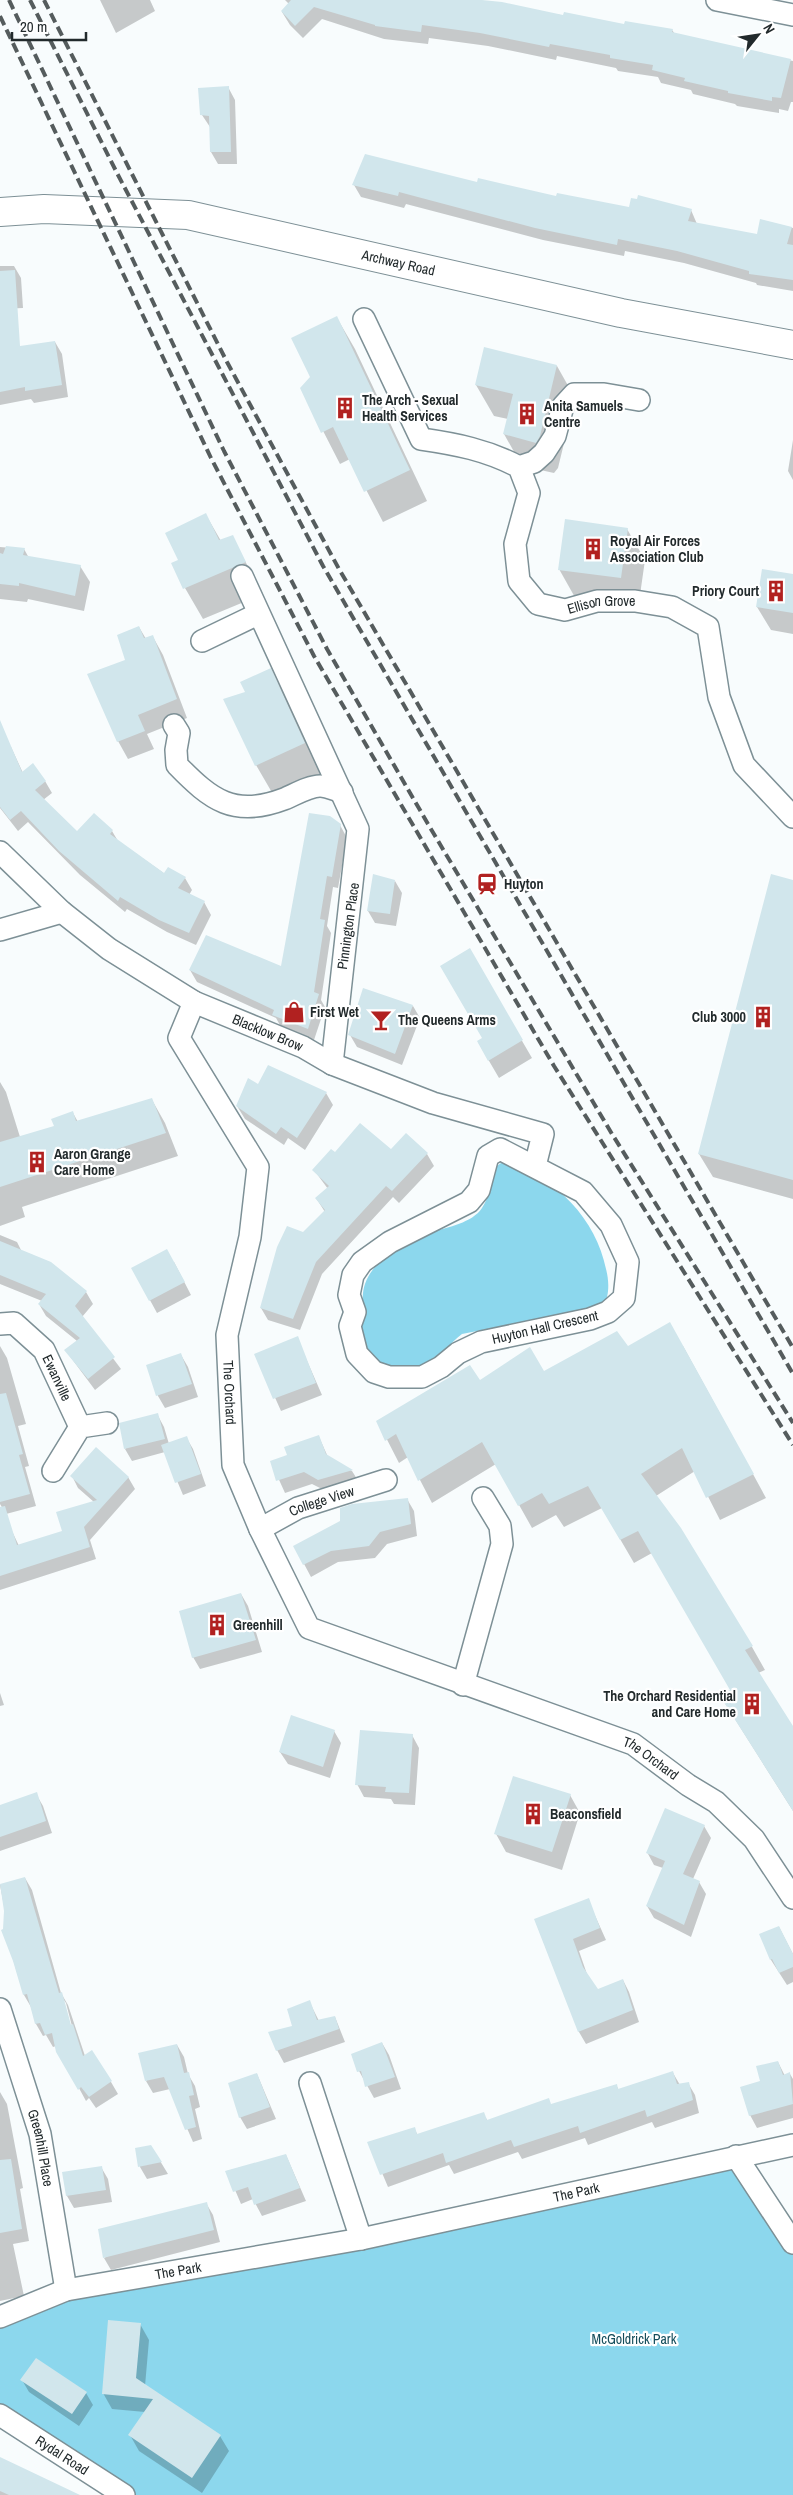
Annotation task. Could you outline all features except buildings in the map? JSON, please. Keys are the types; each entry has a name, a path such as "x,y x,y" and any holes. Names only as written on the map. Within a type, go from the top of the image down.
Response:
{"main road":[{"name":"Archway Road","path":"0,212 44,209 188,215 621,312 793,346"}],"street":[{"path":"717,0 793,15"},
{"path":"364,319 421,439 468,446 496,455 519,467 534,462 544,453 554,436 562,406 574,394 604,394 639,400"},
{"name":"Ellison Grove","path":"519,467 529,493 515,544 519,581 538,604 565,610 597,601 644,602 672,607 708,627 720,697 744,765 793,817"},
{"name":"Pinnington Place","path":"242,576 358,829 332,1064"},
{"path":"202,641 258,614"},
{"path":"174,725 179,733 176,750 177,765 198,787 237,808 260,807 319,786 342,792"},
{"name":"Blacklow Brow","path":"0,852 62,912 109,949 194,1002 303,1047 332,1064 433,1103 543,1134 535,1166"},
{"path":"0,930 62,912"},
{"name":"The Orchard","path":"194,1002 179,1038 258,1167 250,1237 227,1335 232,1465 260,1529 309,1628 463,1685 633,1744 688,1785 716,1802 735,1820 754,1839 793,1898"},
{"name":"Huyton Hall Crescent","path":"500,1149 535,1166 583,1192 611,1225 628,1262 624,1298 608,1312 590,1319 481,1342 458,1353 441,1367 422,1376 389,1377 374,1372 357,1354 350,1326 355,1312 348,1295 353,1275 362,1262 400,1236 469,1202 479,1190 488,1156 500,1149"},
{"name":"Ewanville","path":"0,1324 14,1323 44,1350 80,1426"},
{"path":"53,1471 80,1426 107,1422"},
{"name":"College View","path":"260,1529 298,1508 386,1480"},
{"path":"463,1685 502,1544 500,1526 483,1498"},
{"name":"Greenhill Place","path":"0,2009 40,2134 66,2290"},
{"path":"310,2082 361,2239"},
{"name":"The Park","path":"0,2317 66,2290 361,2239 793,2145"},
{"path":"736,2156 793,2243"},
{"name":"Rydal Road","path":"0,2415 124,2495"}],"green space":[{"path":"501,1163 520,1168 538,1176 569,1200 582,1215 593,1232 601,1250 607,1273 608,1293 603,1306 462,1334 438,1357 422,1366 390,1366 380,1362 367,1350 362,1332 363,1293 369,1275 384,1258 402,1245 422,1235 459,1224 478,1213 487,1199 494,1168"},
{"name":"McGoldrick Park","path":"736,2156 793,2245 793,2495 130,2495 0,2413 0,2317 66,2290"}],"railway":[{"path":"9,0 224,451 327,649 428,824 612,1134 793,1423"},
{"path":"30,0 117,173 323,566 793,1374"},
{"path":"44,0 227,362 339,569 793,1348"},
{"path":"0,16 211,458 314,656 554,1066 793,1445"}],"place":[{"name":"The Arch - Sexual Health Services","path":"345,408"},
{"name":"Anita Samuels Centre","path":"527,414"},
{"name":"Royal Air Forces Association Club","path":"593,549"},
{"name":"Priory Court","path":"776,591"},
{"name":"Huyton","path":"487,884"},
{"name":"First Wet","path":"294,1012"},
{"name":"Club 3000","path":"763,1017"},
{"name":"The Queens Arms","path":"381,1020"},
{"name":"Aaron Grange Care Home","path":"37,1162"},
{"name":"Greenhill","path":"217,1625"},
{"name":"The Orchard Residential and Care Home","path":"752,1704"},
{"name":"Beaconsfield","path":"533,1814"}]}
